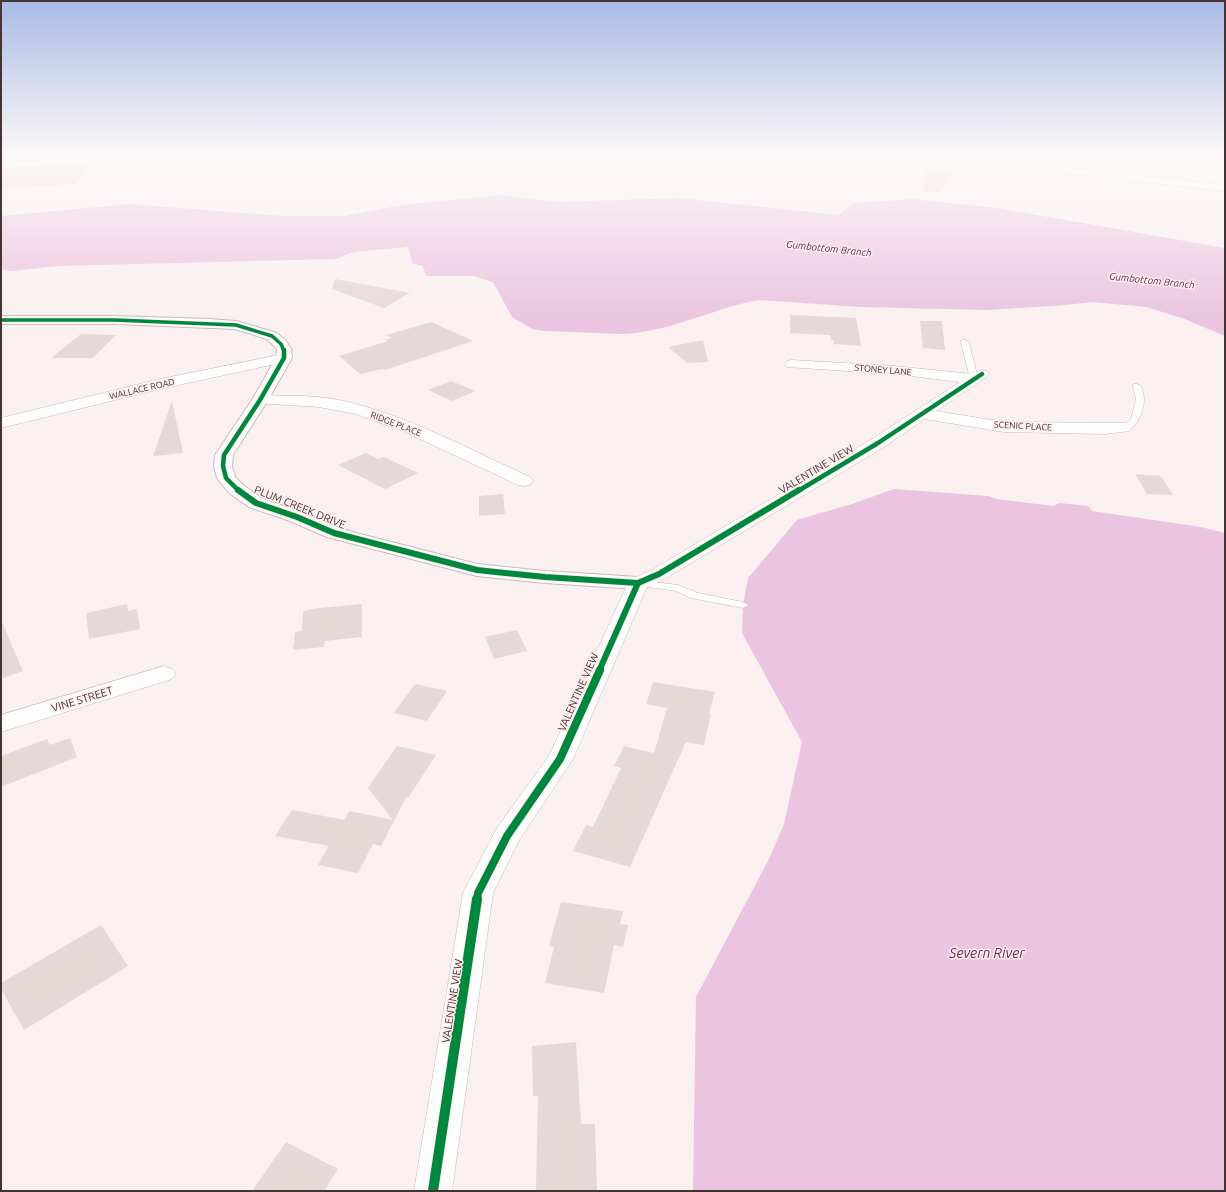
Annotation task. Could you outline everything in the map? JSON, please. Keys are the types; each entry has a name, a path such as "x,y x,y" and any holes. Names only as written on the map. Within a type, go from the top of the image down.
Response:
{"street":[{"path":"1,320 160,321 236,325 272,336 284,349 284,358"},
{"name":"PLUM CREEK DRIVE","path":"284,358 260,400 224,454 222,466 226,478 236,489 256,503 297,517 334,533 477,570 545,577 638,583"},
{"name":"WALLACE ROAD","path":"1,423 160,384 284,358"},
{"name":"STONEY LANE","path":"792,364 978,377"},
{"name":"VALENTINE VIEW","path":"433,1191 478,893 508,836 560,759 638,583 659,574 878,443 978,377"},
{"name":"RIDGE PLACE","path":"260,400 338,405 376,415 524,481"},
{"name":"SCENIC PLACE","path":"923,414 1004,427 1124,428"},
{"name":"VINE STREET","path":"1,724 164,674"}],"lane":[{"path":"966,342 978,377"},
{"path":"1124,428 1136,420 1140,399 1137,386"},
{"path":"638,583 678,588 695,596 743,605"}],"water":[{"name":"Gumbottom Branch","path":"70,210 201,210 282,216 344,216 378,210 788,210 838,215 846,210 1006,210 1225,248 1225,336 1182,318 1146,307 1092,302 988,310 861,307 758,300 736,305 667,327 636,333 621,334 545,331 532,329 512,317 493,282 474,276 427,276 422,266 412,263 408,247 353,252 337,259 58,266 13,271 1,270 1,216"},
{"name":"Severn River","path":"894,489 988,496 996,499 1054,506 1059,503 1088,506 1092,511 1201,527 1225,533 1225,1191 693,1191 696,997 769,859 784,824 802,742 742,633 743,605 748,578 797,520 852,504"}],"building":[{"path":"335,279 410,293 384,308 332,289"},
{"path":"790,315 856,318 861,346 834,344 834,340 831,340 830,335 790,333"},
{"path":"920,321 942,321 945,350 923,348"},
{"path":"432,322 473,341 385,370 382,369 360,374 339,356 388,341 385,340 391,338 386,335"},
{"path":"81,334 116,335 93,358 51,358"},
{"path":"703,340 708,362 687,363 668,347"},
{"path":"451,381 476,391 452,401 428,390"},
{"path":"172,401 183,453 153,456"},
{"path":"366,453 378,459 384,457 418,473 385,489 338,465"},
{"path":"1135,474 1161,476 1173,495 1147,494"},
{"path":"503,494 505,514 479,516 479,496"},
{"path":"127,604 128,611 137,609 140,629 89,639 86,613"},
{"path":"362,604 362,637 325,641 324,647 293,650 295,632 302,631 303,611"},
{"path":"1,620 23,671 1,679"},
{"path":"517,630 527,651 494,659 485,637"},
{"path":"653,682 715,692 709,714 711,714 704,745 686,742 630,867 573,851 586,825 593,827 621,768 614,766 624,746 654,753 667,708 646,704"},
{"path":"415,684 447,691 427,721 394,713"},
{"path":"70,738 77,757 1,787 1,756 47,739 50,745"},
{"path":"397,746 436,755 408,798 406,797 381,846 373,844 358,873 318,865 329,846 275,836 292,810 345,820 349,811 393,820 368,788"},
{"path":"561,902 623,911 620,924 628,925 623,947 614,945 604,993 545,983 554,947 549,946"},
{"path":"101,925 128,966 24,1030 1,989 1,983"},
{"path":"576,1042 581,1124 595,1124 597,1191 536,1191 538,1096 533,1096 532,1046"},
{"path":"286,1142 338,1169 324,1191 252,1191"}],"cycle path":[{"path":"1,320 115,320 209,323 236,325 272,336 284,349 284,358 260,400 224,455 223,466 226,478 236,489 256,503 297,517 334,533 477,570 545,577 638,583"},
{"path":"433,1191 478,893 507,836 560,759 638,583 659,574 878,443 982,374"}]}
